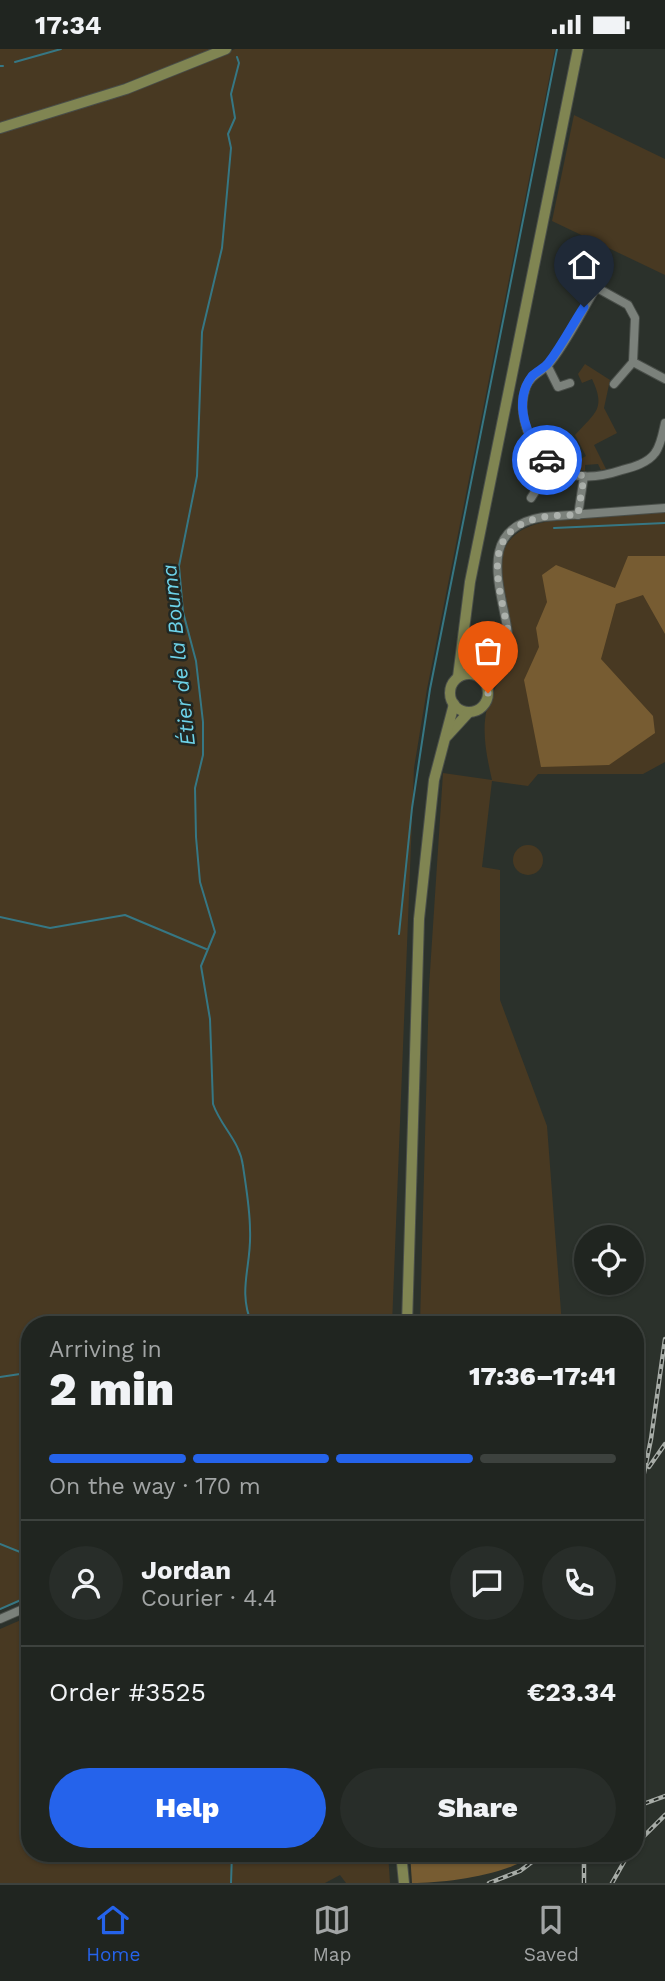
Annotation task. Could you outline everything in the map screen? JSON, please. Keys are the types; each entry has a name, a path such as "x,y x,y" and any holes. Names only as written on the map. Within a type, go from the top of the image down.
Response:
{"main road":[{"path":"0,128 126,89 226,49"},
{"path":"407,1316 419,919 434,780 454,704 451,689 458,677 470,582 578,49"},
{"path":"446,736 469,712 486,703 486,683 476,675 463,643"},
{"path":"458,677 476,675"},
{"path":"454,704 469,712"},
{"path":"402,1862 404,1883"}],"street":[{"path":"581,279 628,305 635,318 633,362 614,384"},
{"path":"596,288 547,365 533,375 526,387 523,409 533,442 552,465 584,476 616,472 649,458 659,444 665,423"},
{"path":"633,362 665,379"},
{"path":"547,365 558,387 570,383"},
{"path":"531,498 552,465"},
{"path":"578,515 584,476"},
{"path":"486,683 504,670 509,656 497,571 504,544 517,529 532,520 665,508"},
{"path":"0,1619 21,1610"}],"shaded area":[{"path":"0,49 214,49 120,85 22,117 25,126 123,95 235,49 555,49 427,689 414,768 392,1316 21,1316 21,1601 0,1610"},
{"path":"574,115 665,159 665,275 552,221"},
{"path":"585,364 610,380 604,408 617,433 594,445 606,469 601,470 598,464 585,465 585,471 566,467 586,456 575,435 597,410 598,397 592,379 582,383 578,374"},
{"path":"665,512 665,762 643,774 538,774 528,786 492,781 482,867 500,870 500,1000 547,1126 561,1316 420,1316 429,987 443,773 492,780 485,745 487,709 490,698 510,669 512,660 512,639 500,575 502,556 508,542 518,532 531,526 563,519"},
{"path":"628,556 665,556 665,634 643,595 616,604 601,659 653,716 655,733 609,765 541,767 524,680 539,647 536,628 547,602 542,575 556,565 615,588"},
{"path":"528,845 539,849 543,860 539,871 528,875 517,871 513,860 517,849"},
{"path":"21,1620 21,1862 389,1862 390,1883 346,1883 340,1875 325,1883 0,1883 0,1629"},
{"path":"411,1862 522,1862 477,1876 412,1883"}],"waterway":[{"path":"15,62 61,49"},
{"path":"399,934 412,808 430,689 557,49"},
{"name":"Étier de la Bouma","path":"237,57 239,63 231,94 235,118 228,134 231,148 222,248 202,332 197,476 179,566 183,612 196,661 203,722 203,755 195,788 196,837 200,882 215,932 201,966 210,1019 213,1104 238,1149 243,1166 250,1230 245,1289 249,1316"},
{"path":"554,528 665,523"},
{"path":"0,917 50,928 125,915 206,949"},
{"path":"0,1377 21,1373"},
{"path":"0,1544 21,1552"},
{"path":"0,1609 21,1600"},
{"name":"Étier de la Bouma","path":"231,1883 232,1862"}],"railway":[{"path":"644,1473 665,1339"},
{"path":"649,1467 665,1444"},
{"path":"644,1804 665,1796"},
{"path":"644,1836 665,1815"},
{"path":"489,1883 520,1871 532,1862"},
{"path":"584,1862 584,1883"},
{"path":"612,1883 624,1862"}],"way so far":[{"path":"488,693 486,683 504,670 509,656 497,571 504,544 517,529 537,518 578,515 584,476 557,468 547,460"}],"route":[{"path":"547,460 527,430 523,401 526,387 533,375 547,365 584,307"}]}
